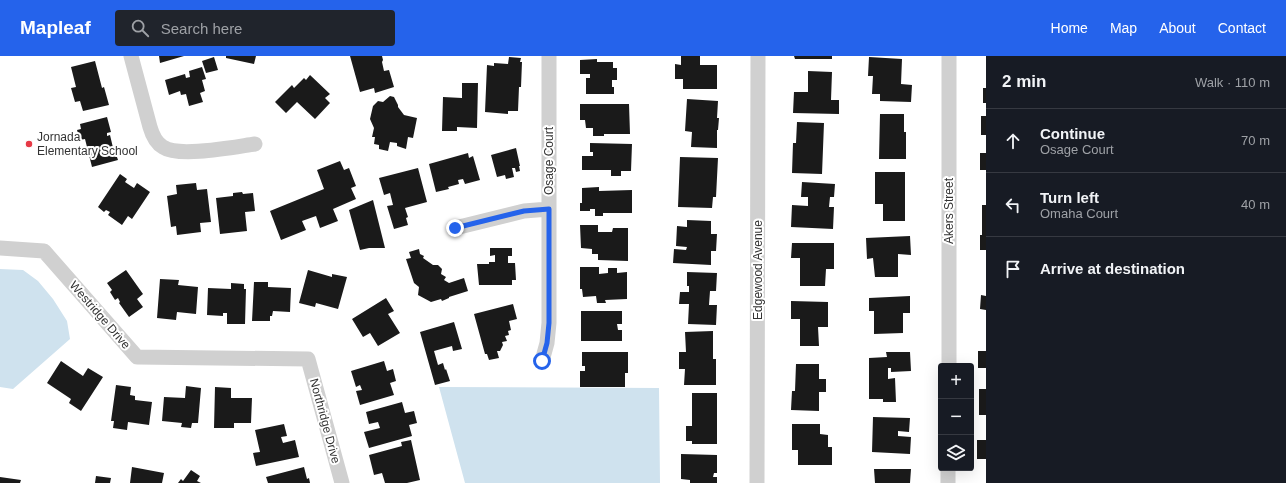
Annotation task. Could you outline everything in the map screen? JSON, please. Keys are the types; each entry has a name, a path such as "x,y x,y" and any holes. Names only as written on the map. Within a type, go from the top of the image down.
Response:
{"street":[{"path":"130,56 150,127 155,138 162,147 185,153 255,144"},
{"name":"Osage Court","path":"542,361 547,343 549,323 549,56"},
{"name":"Edgewood Avenue","path":"757,483 758,56"},
{"name":"Akers Street","path":"948,363 949,56"},
{"path":"455,228 524,211 549,209"},
{"name":"Westridge Drive","path":"0,248 44,251 136,357 308,359"},
{"name":"Northridge Drive","path":"308,359 342,483"},
{"path":"948,471 948,483"}],"water":[{"path":"0,269 23,270 38,281 53,299 67,321 70,339 13,389 0,387"},
{"path":"439,387 659,388 660,483 465,483"}],"building":[{"path":"159,56 184,56 160,63"},
{"path":"226,56 256,56 254,64 226,58"},
{"path":"350,56 382,56 384,71 389,70 394,87 375,93 374,88 360,92"},
{"path":"681,56 700,56 700,65 717,65 717,89 683,89 683,79 675,79 675,64 681,65"},
{"path":"794,56 832,56 832,59 795,59"},
{"path":"214,57 218,70 206,73 202,61"},
{"path":"509,57 521,58 520,62 522,62 518,111 508,111 508,114 485,112 487,65 494,66 494,63 508,64"},
{"path":"869,57 902,59 901,84 912,85 911,102 880,101 880,94 872,94 873,76 868,76"},
{"path":"597,59 597,62 613,62 613,68 617,68 617,80 612,80 614,94 586,94 586,78 590,78 590,74 580,74 580,60"},
{"path":"95,61 102,88 104,87 109,105 83,111 80,101 75,102 71,88 76,87 71,67"},
{"path":"202,67 206,79 202,80 205,91 200,93 203,102 189,106 186,94 181,95 180,91 169,95 165,80 185,74 186,78 190,77 189,71"},
{"path":"808,71 832,72 831,100 839,100 839,114 793,113 794,92 808,92"},
{"path":"310,75 330,94 325,98 330,103 315,119 297,102 286,113 275,102 292,85 294,88 304,78 306,80"},
{"path":"462,83 478,83 477,128 457,127 457,131 442,131 443,97 462,98"},
{"path":"983,88 986,88 986,103 983,103"},
{"path":"390,96 394,97 398,107 404,115 417,118 413,138 408,137 406,149 397,146 397,143 390,142 388,151 379,149 379,145 374,144 375,137 372,137 374,128 370,119 373,106 378,101 383,102"},
{"path":"687,99 718,101 717,118 719,118 717,148 691,147 692,132 685,131"},
{"path":"580,104 629,104 630,134 604,134 604,136 593,136 593,128 586,128 585,120 580,120"},
{"path":"880,114 904,114 906,159 879,159"},
{"path":"981,116 986,116 986,135 981,135"},
{"path":"107,117 111,132 107,133 107,136 110,135 114,152 115,151 118,160 92,167 85,139 80,140 77,130 81,129 80,124"},
{"path":"797,122 824,123 822,174 792,173 793,143 796,143"},
{"path":"590,143 632,144 631,171 621,171 621,176 611,176 611,170 582,170 582,156 593,156 593,152 590,152"},
{"path":"516,148 520,171 516,172 515,168 512,168 514,177 506,179 505,175 497,177 491,155"},
{"path":"468,153 469,158 473,156 480,180 465,184 463,179 458,180 459,184 448,187 449,189 436,192 429,164"},
{"path":"980,153 986,153 986,170 980,170"},
{"path":"680,157 718,158 716,197 713,197 712,208 678,207"},
{"path":"340,161 344,170 349,168 356,186 351,188 356,199 333,209 338,221 320,228 316,216 302,221 306,230 281,240 270,211 324,189 317,170"},
{"path":"418,168 427,202 405,208 408,217 406,218 408,225 394,229 387,206 393,205 390,193 384,195 379,178"},
{"path":"875,172 905,172 905,221 883,221 883,204 875,204"},
{"path":"120,174 127,179 125,182 134,188 137,183 150,192 132,219 128,216 122,225 108,215 110,212 106,210 104,212 98,207"},
{"path":"802,182 835,184 834,197 830,197 829,207 834,207 833,229 791,227 792,205 808,206 808,197 801,197"},
{"path":"196,183 197,190 207,189 211,222 200,223 201,232 177,235 176,226 171,227 167,196 177,194 176,185"},
{"path":"599,187 599,191 632,190 632,213 603,213 603,216 595,216 595,209 590,209 590,211 580,211 580,203 582,203 582,188"},
{"path":"242,192 243,194 253,193 255,211 245,212 247,231 220,234 216,198 233,196 233,193"},
{"path":"373,200 385,248 369,248 360,250 349,210"},
{"path":"982,205 986,205 986,250 980,250 980,235 982,235"},
{"path":"687,220 711,221 711,234 717,234 716,251 711,251 711,265 673,263 674,249 686,250 687,247 676,246 677,226 687,227"},
{"path":"580,225 598,225 598,232 612,232 613,228 628,228 628,261 598,260 598,254 592,254 592,249 581,248"},
{"path":"910,236 911,255 898,254 898,277 875,277 873,258 867,259 866,238"},
{"path":"792,243 834,243 834,269 826,269 825,286 800,286 800,258 791,258"},
{"path":"490,248 512,248 512,256 508,256 508,263 515,263 516,280 512,280 512,285 479,285 477,264 489,264 489,262 495,262 495,255 490,256"},
{"path":"419,249 420,254 424,256 423,258 433,265 438,265 442,269 441,274 446,277 444,280 449,283 464,278 468,291 449,297 442,301 441,299 431,302 418,295 419,287 414,283 406,259 411,258 409,252"},
{"path":"580,267 599,267 599,274 608,273 608,268 617,268 617,273 627,272 627,299 605,300 606,303 597,303 596,296 583,297 582,289 580,289"},
{"path":"126,270 143,294 137,299 143,307 129,317 119,303 118,298 115,300 110,292 112,290 107,283"},
{"path":"308,270 332,277 332,274 347,277 338,309 316,303 315,307 299,303"},
{"path":"687,272 717,273 716,291 710,291 709,305 717,305 716,325 688,324 689,304 679,304 680,292 689,292 689,286 687,286"},
{"path":"160,279 179,280 178,285 198,287 196,314 177,312 176,320 157,318"},
{"path":"254,282 268,282 268,287 291,288 290,312 273,311 272,316 270,316 270,321 252,321"},
{"path":"231,283 244,284 244,289 246,289 245,324 227,324 227,313 223,313 223,316 207,315 208,288 231,289"},
{"path":"981,295 986,296 986,310 980,309"},
{"path":"910,296 910,313 903,313 903,333 874,334 874,311 869,311 869,298"},
{"path":"386,298 394,311 388,314 400,333 378,346 370,333 363,337 352,319"},
{"path":"791,301 828,302 828,327 818,327 819,346 800,346 800,319 791,319"},
{"path":"513,304 517,319 509,321 511,330 508,331 509,335 505,336 507,341 502,342 503,345 500,351 497,351 499,358 489,360 487,354 485,354 474,314"},
{"path":"581,311 622,311 622,324 617,324 618,330 622,330 622,341 581,341"},
{"path":"454,322 462,349 453,351 452,346 434,351 438,365 443,363 450,381 435,385 420,332"},
{"path":"713,331 713,359 716,359 716,385 684,385 685,369 679,369 679,352 686,352 685,332"},
{"path":"978,351 986,351 986,368 978,368"},
{"path":"582,352 628,352 628,373 625,373 625,387 580,387 580,371 585,371 585,366 582,366"},
{"path":"886,352 910,352 911,371 891,372 891,368 888,368 888,379 895,378 896,402 883,402 883,399 869,399 869,358 887,357"},
{"path":"61,361 83,376 88,368 103,377 81,411 69,403 71,399 47,383"},
{"path":"384,361 387,371 393,369 396,381 390,383 394,395 360,405 356,391 362,390 360,385 356,387 351,371"},
{"path":"796,364 819,364 819,379 826,379 826,392 819,392 819,411 791,410 792,391 795,391"},
{"path":"116,385 131,387 130,395 135,396 135,400 152,402 149,425 128,422 127,430 113,428 114,421 111,421"},
{"path":"186,386 201,388 198,423 192,423 191,428 181,427 182,423 162,421 164,397 185,398"},
{"path":"215,387 231,388 231,398 252,398 251,423 234,423 234,428 214,428"},
{"path":"979,389 986,389 986,415 979,415"},
{"path":"692,393 717,393 717,444 692,444 692,441 686,441 686,426 692,426"},
{"path":"402,402 405,413 414,411 417,423 409,425 412,436 369,448 364,432 380,428 378,422 369,424 366,412"},
{"path":"873,417 910,418 909,432 898,431 898,436 911,437 910,454 872,452"},
{"path":"284,424 287,436 281,437 283,443 295,440 299,457 256,466 253,453 260,452 255,430"},
{"path":"792,424 820,424 820,434 828,435 828,447 832,447 832,465 798,465 798,450 792,450"},
{"path":"411,440 420,480 407,483 385,483 382,473 374,475 369,455 402,446 401,442"},
{"path":"977,440 986,440 986,459 977,459"},
{"path":"681,454 717,455 717,473 714,473 713,477 717,477 717,483 690,483 690,480 681,479"},
{"path":"132,467 164,473 162,483 130,483"},
{"path":"304,467 307,479 309,478 310,483 268,483 266,477"},
{"path":"874,469 911,469 910,483 875,483"},
{"path":"191,470 200,476 197,481 201,483 178,483 181,479 183,481"},
{"path":"96,476 111,478 110,483 95,483"},
{"path":"0,477 21,480 20,483 0,483"}],"place":[{"name":"Jornada Elementary School","path":"29,144"}],"route":[{"path":"455,228 524,211 549,209 549,323 547,343 542,361"}]}
